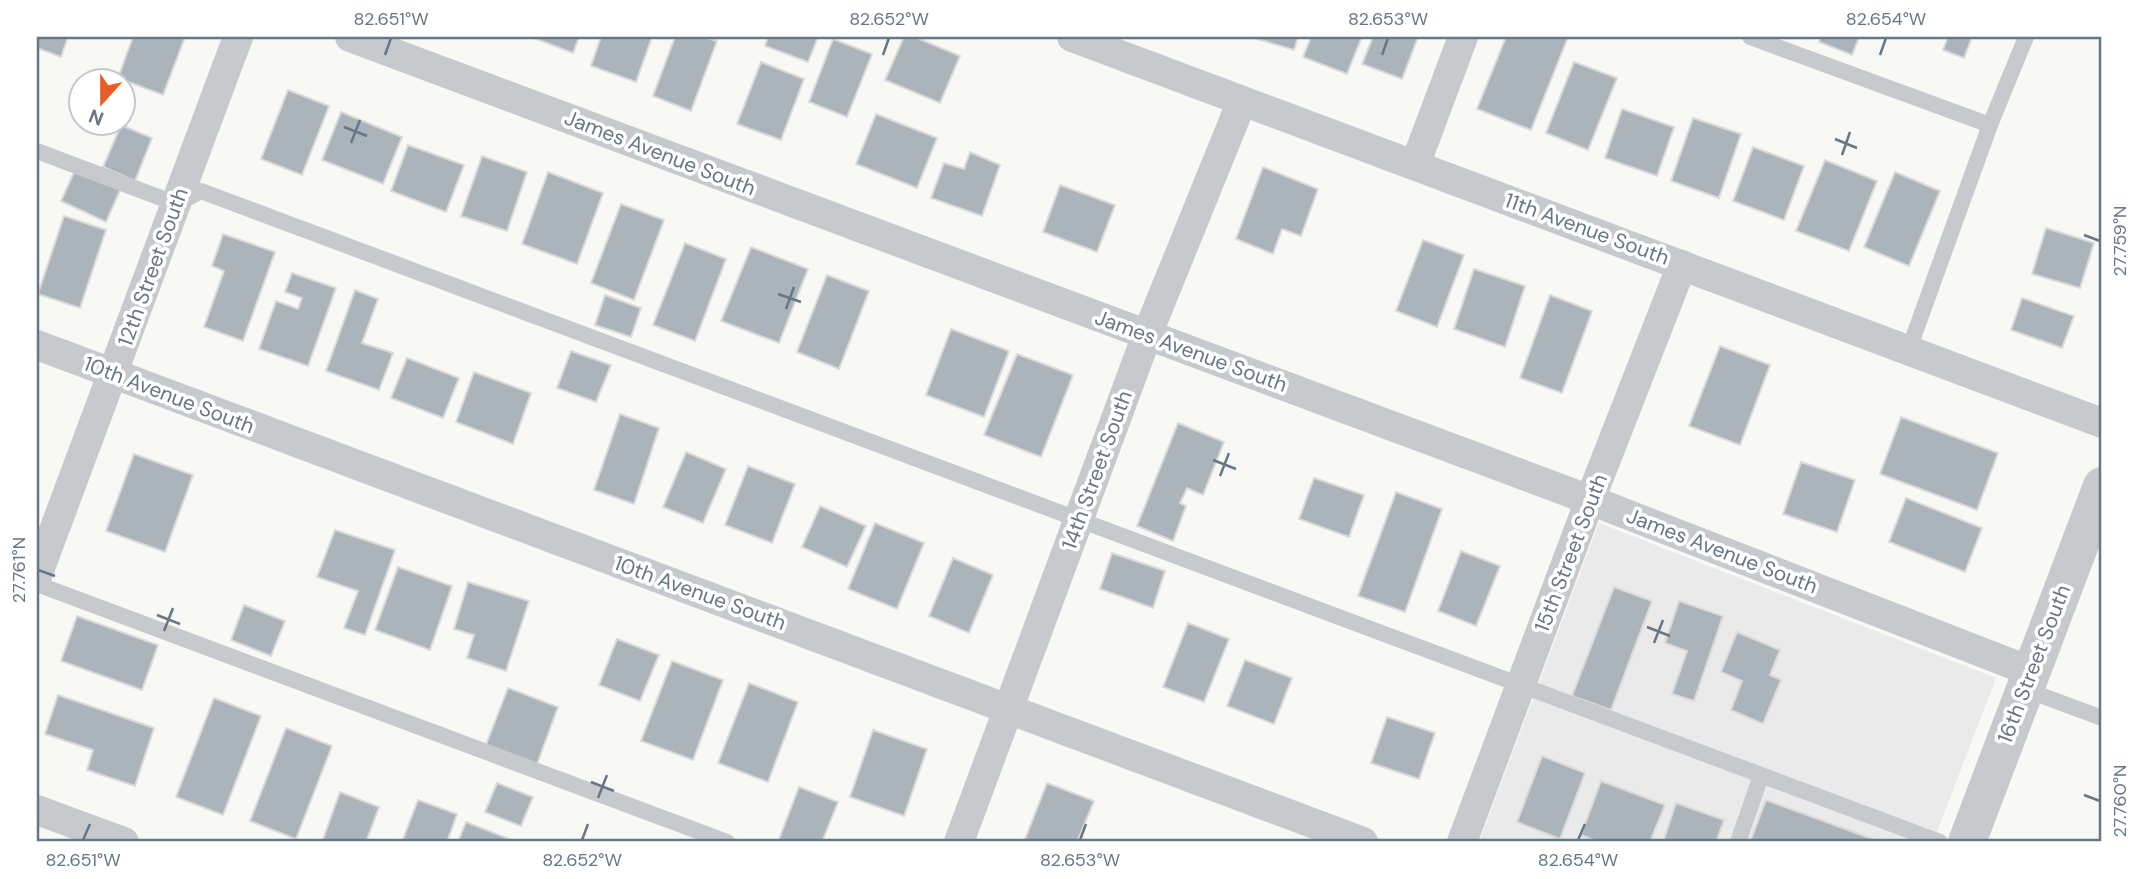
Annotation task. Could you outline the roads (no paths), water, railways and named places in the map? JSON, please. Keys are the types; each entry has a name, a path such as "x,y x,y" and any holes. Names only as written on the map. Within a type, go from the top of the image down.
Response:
{"street":[{"name":"12th Street South","path":"37,576 43,540 113,375 239,37"},
{"name":"James Avenue South","path":"350,37 1590,500 2027,680"},
{"name":"11th Avenue South","path":"1072,37 1909,349 2102,424"},
{"path":"1415,165 1463,37"},
{"name":"14th Street South","path":"959,842 1147,335 1242,101"},
{"name":"15th Street South","path":"1462,842 1590,500 1682,265"},
{"name":"10th Avenue South","path":"37,345 1363,842"},
{"name":"16th Street South","path":"1967,842 2102,485"},
{"path":"37,810 124,842"}],"lane":[{"path":"1750,37 1990,125"},
{"path":"1909,349 1990,125 2026,37"},
{"path":"37,151 177,204 201,191 1940,842"},
{"path":"37,584 727,842"},
{"path":"2027,680 2102,718"},
{"path":"1738,842 1761,776"}]}
